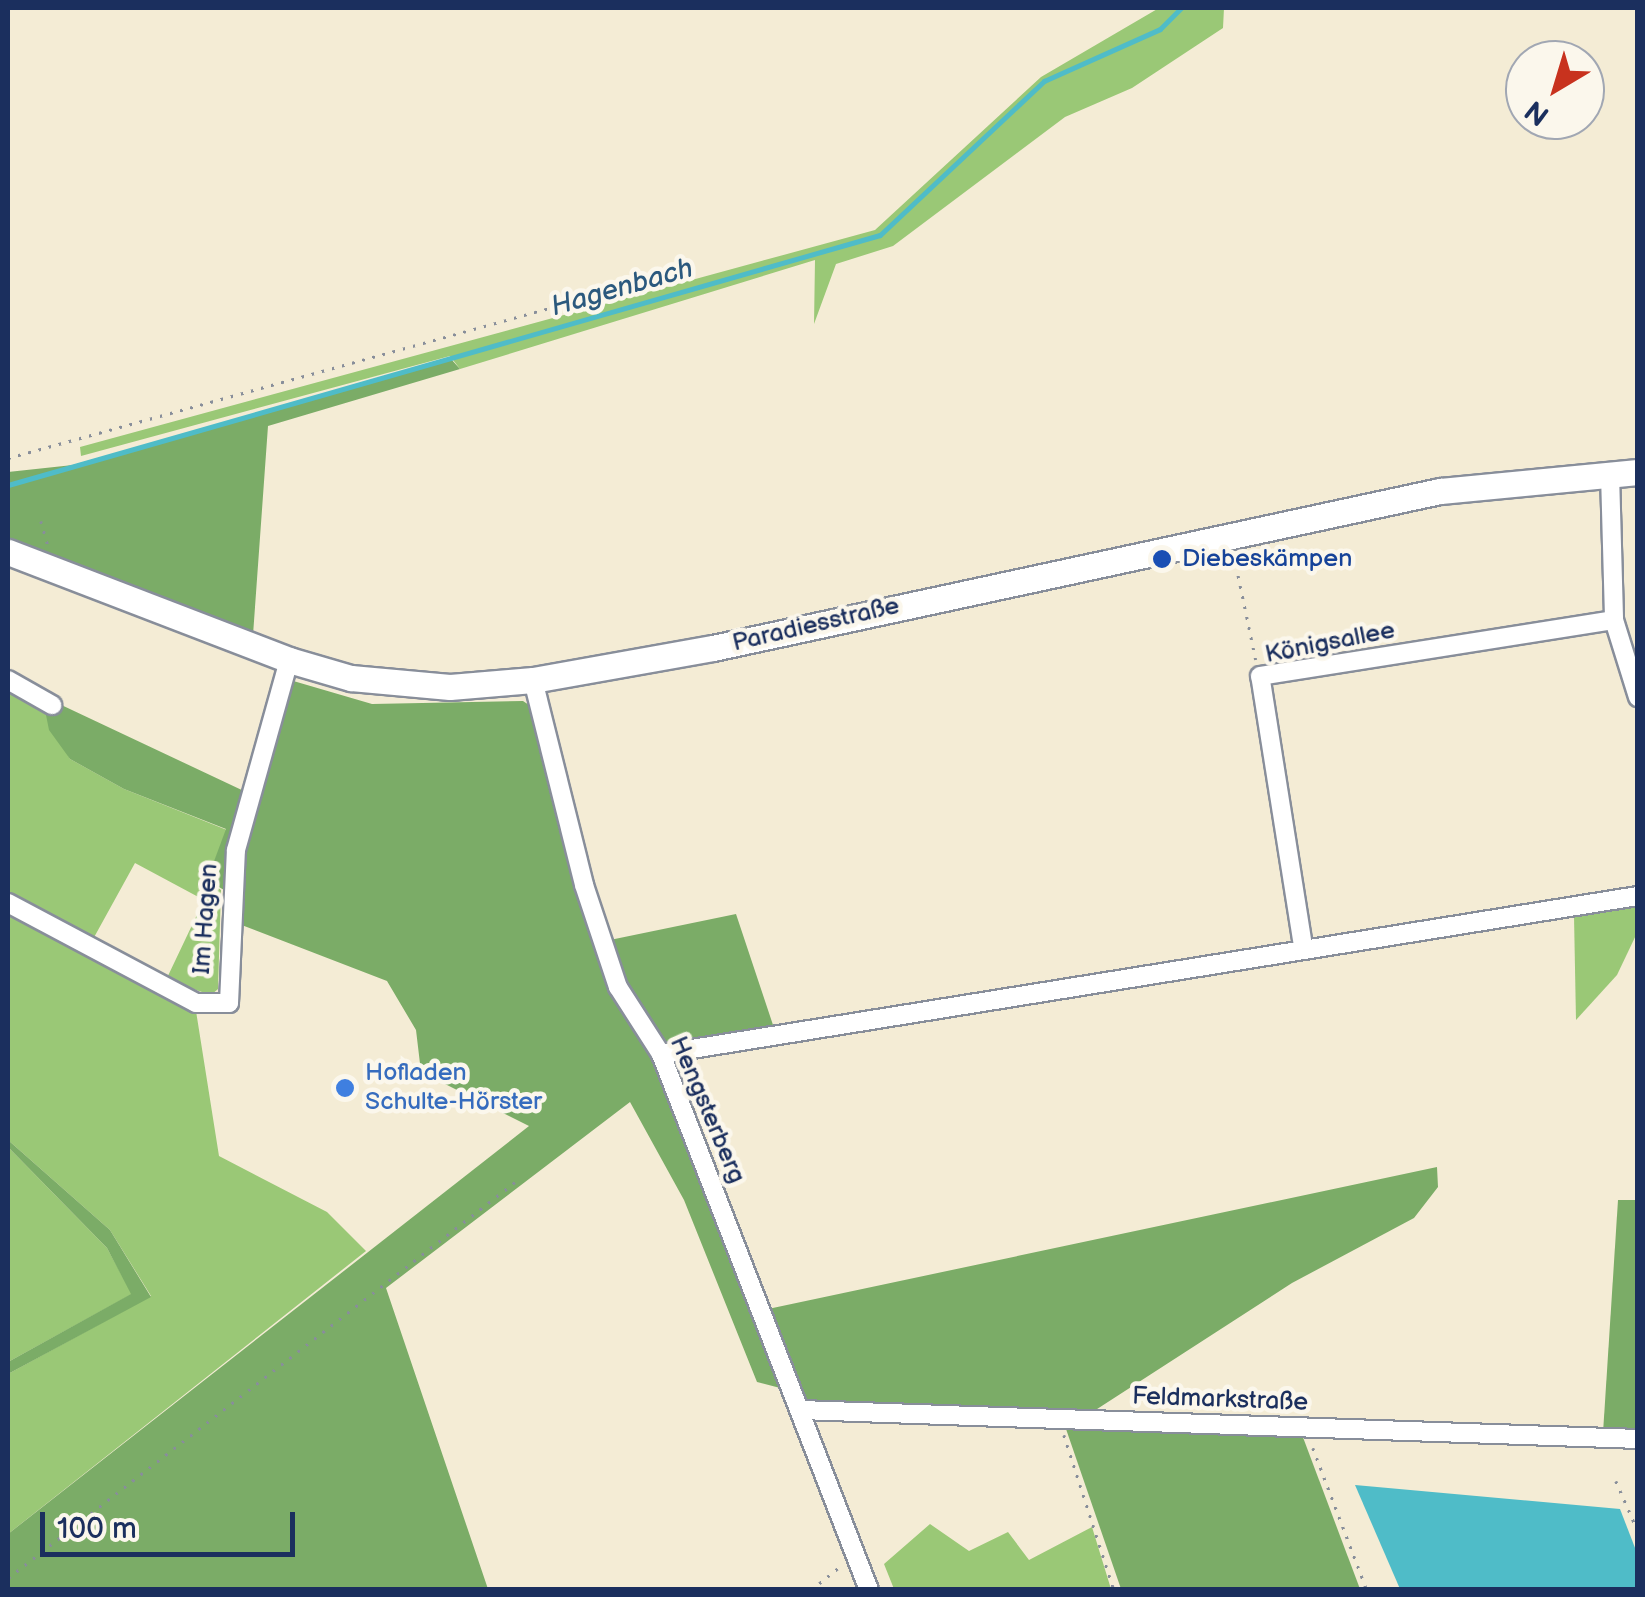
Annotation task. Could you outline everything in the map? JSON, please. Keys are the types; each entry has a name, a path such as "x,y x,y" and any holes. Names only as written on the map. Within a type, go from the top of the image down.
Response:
{"main road":[{"name":"Paradiesstraße","path":"8,552 289,660 400,686 533,680 714,648 1229,532 1440,491 1638,472"}],"street":[{"path":"1610,474 1614,620 1638,697"},
{"name":"Königsallee","path":"1303,946 1260,676 1614,620"},
{"name":"Im Hagen","path":"8,903 196,1003 229,1002 236,850 289,660"},
{"path":"8,680 52,705"},
{"name":"Hengsterberg","path":"533,680 584,885 618,987 661,1054 869,1590"},
{"path":"661,1054 1303,946 1638,896"},
{"name":"Feldmarkstraße","path":"800,1410 1638,1439"}],"path":[{"path":"8,458 646,281"},
{"path":"1229,532 1260,676"},
{"path":"8,1578 515,1182"},
{"path":"1059,1419 1114,1590"},
{"path":"1306,1428 1367,1590"},
{"path":"1616,1481 1638,1530"},
{"path":"811,1590 855,1554"}],"green space":[{"path":"1159,8 1224,8 1223,28 1132,88 1065,117 893,246 836,264 814,324 815,260 460,369 450,356 81,456 80,447 875,230 1041,77"},
{"path":"451,359 460,369 268,426 253,635 8,548 8,472 73,465"},
{"path":"290,680 372,704 523,701 532,707 579,886 657,1063 784,1389 757,1382 684,1200 630,1102 386,1288 488,1589 8,1590 8,1534 529,1126 421,1072 416,1030 387,981 239,924 241,855"},
{"path":"8,689 45,710 70,759 124,789 227,830 207,880 221,890 218,989 211,995 166,980 204,900 135,863 92,941 8,895"},
{"path":"55,702 246,792 224,890 207,880 226,829 124,789 70,759 49,730 45,710"},
{"path":"1637,906 1637,933 1617,975 1576,1020 1574,916"},
{"path":"8,912 196,1011 219,1156 327,1212 366,1251 8,1534 8,1374 151,1296 110,1230 8,1140"},
{"path":"736,914 775,1031 663,1051 620,987 605,941"},
{"path":"8,1140 110,1230 151,1297 8,1374 8,1362 131,1294 107,1248 8,1147"},
{"path":"8,1147 107,1248 132,1294 8,1362"},
{"path":"1437,1167 1438,1187 1414,1218 1292,1283 1094,1411 804,1403 768,1309"},
{"path":"1618,1200 1637,1200 1637,1434 1603,1433"},
{"path":"1066,1429 1301,1432 1360,1589 1121,1589"},
{"path":"930,1524 969,1551 1008,1532 1029,1560 1092,1527 1111,1589 894,1589 884,1564"}],"water":[{"path":"1355,1485 1620,1509 1637,1553 1637,1589 1400,1589"}],"waterway":[{"name":"Hagenbach","path":"8,485 880,235 1044,81 1160,29 1181,8"}],"place":[{"name":"Diebeskämpen","path":"1162,559"},
{"name":"Hofladen Schulte-Hörster","path":"345,1088"}]}
